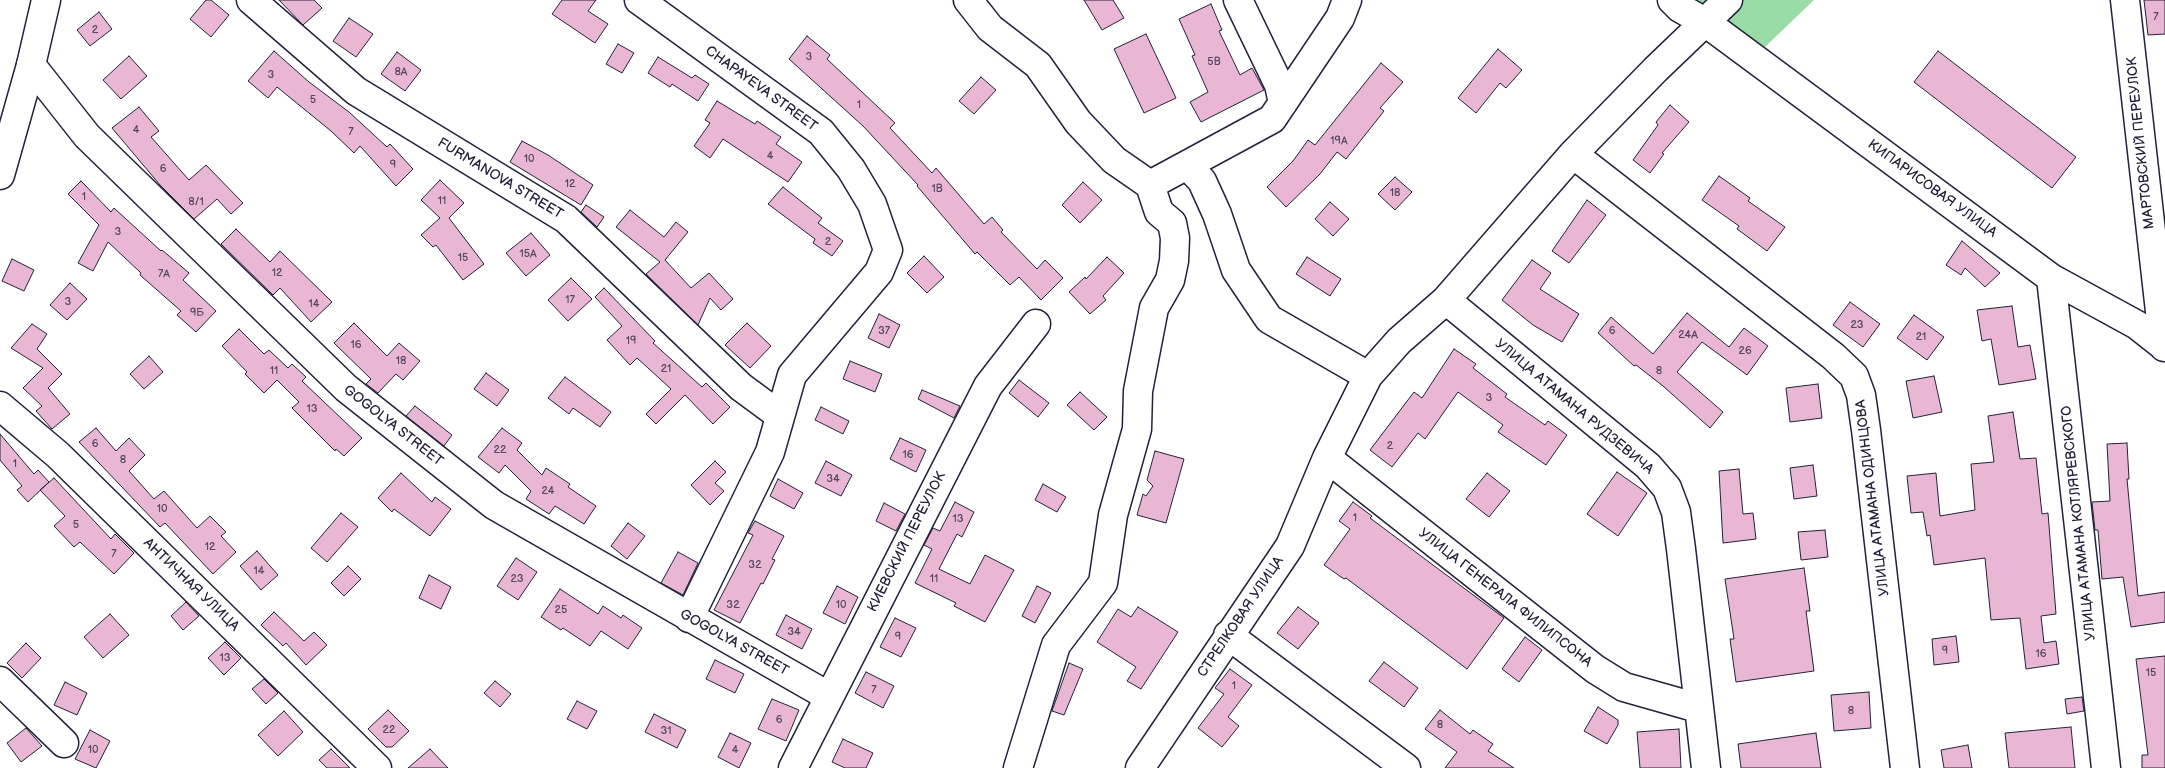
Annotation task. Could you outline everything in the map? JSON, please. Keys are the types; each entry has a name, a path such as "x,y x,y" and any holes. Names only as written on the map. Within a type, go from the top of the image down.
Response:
{"street":[{"path":"0,176 46,0"},
{"name":"FURMANOVA STREET","path":"251,0 356,91 566,219 741,388 779,415"},
{"name":"CHAPAYEVA STREET","path":"639,0 821,132 851,169 872,204 888,250 879,272 792,375 779,415"},
{"path":"968,0 990,28 1038,65 1078,122 1114,160 1150,185 1159,212 1172,223 1175,238 1174,261 1170,280 1154,308 1138,391 1137,428 1114,515 1103,584 1056,645 1018,768"},
{"path":"1238,0 1279,85 1284,103"},
{"path":"1150,185 1272,120 1340,18 1347,0"},
{"name":"КИПАРИСОВАЯ УЛИЦА","path":"1672,0 1680,8 1705,22 2051,278 2137,325 2165,347"},
{"name":"СТРЕЛКОВАЯ УЛИЦА","path":"1140,768 1228,635 1290,546 1327,458 1368,376 1399,341 1446,300 1573,154 1728,0"},
{"name":"МАРТОВСКИЙ ПЕРЕУЛОК","path":"2125,0 2165,347"},
{"name":"GOGOLYA STREET","path":"30,65 87,136 346,388 494,505 828,696"},
{"name":"УЛИЦА АТАМАНА ОДИНЦОВА","path":"1573,154 1834,356 1854,376 1861,395 1866,430 1905,768"},
{"path":"1187,165 1202,182 1217,214 1236,270 1269,320 1323,353 1368,376"},
{"name":"УЛИЦА АТАМАНА КОТЛЯРЕВСКОГО","path":"2051,278 2106,768"},
{"name":"УЛИЦА АТАМАНА РУДЗЕВИЧА","path":"1446,300 1648,466 1667,488 1676,512 1706,768"},
{"name":"КИЕВСКИЙ ПЕРЕУЛОК","path":"793,768 828,696 988,386 1036,324"},
{"name":"АНТИЧНАЯ УЛИЦА","path":"0,406 58,455 377,768"},
{"path":"689,618 770,452 779,415"},
{"name":"УЛИЦА ГЕНЕРАЛА ФИЛИПСОНА","path":"1327,458 1595,669 1624,687 1698,708"},
{"path":"1228,635 1406,768"},
{"path":"0,681 64,742"}],"green space":[{"path":"1693,0 1814,0 1765,47 1752,42"}],"building":[{"path":"206,0 211,0 229,15 211,37 190,19"},
{"path":"279,0 314,0 322,8 303,25"},
{"path":"562,0 596,0 588,11 608,24 595,43 552,14"},
{"path":"1084,0 1113,0 1124,18 1102,30"},
{"path":"2144,0 2165,0 2165,34 2148,35"},
{"path":"1211,4 1222,30 1219,31 1240,75 1252,68 1264,90 1201,122 1190,102 1208,92 1192,56 1195,55 1179,19"},
{"path":"99,12 112,29 90,46 77,30"},
{"path":"349,18 373,34 356,57 333,41"},
{"path":"1146,34 1176,98 1144,113 1114,49"},
{"path":"807,36 830,55 827,59 895,123 890,128 932,173 936,168 984,224 992,217 1003,230 1001,232 1037,269 1045,260 1063,278 1041,300 1019,277 1010,285 977,252 975,254 918,185 863,126 789,59"},
{"path":"618,44 634,53 622,73 606,64"},
{"path":"1498,49 1522,70 1506,88 1500,83 1476,113 1458,98"},
{"path":"274,51 309,82 349,112 387,147 390,144 413,169 396,186 360,146 354,153 331,131 277,87 268,98 248,81"},
{"path":"1938,51 2076,157 2052,188 1914,82"},
{"path":"397,52 421,70 405,91 381,74"},
{"path":"129,56 147,76 121,99 103,80"},
{"path":"658,57 692,78 695,75 709,84 698,101 672,84 670,87 648,73"},
{"path":"1381,63 1403,82 1380,108 1384,111 1346,159 1337,152 1320,174 1286,207 1267,187 1293,161 1308,140 1315,145"},
{"path":"981,77 996,90 974,114 959,101"},
{"path":"717,101 755,124 757,121 781,137 776,144 802,162 788,182 723,139 710,158 694,146 710,123 705,120"},
{"path":"1670,105 1689,122 1662,153 1664,154 1650,173 1633,160 1658,125 1656,122"},
{"path":"139,107 159,131 151,137 189,180 206,165 243,203 231,214 217,199 194,219 160,185 112,128"},
{"path":"522,141 548,155 593,185 581,205 510,162"},
{"path":"1719,176 1750,198 1748,201 1785,227 1767,251 1737,229 1739,226 1702,200"},
{"path":"1395,177 1412,192 1395,210 1378,194"},
{"path":"440,180 464,203 449,218 484,264 463,280 436,245 433,247 421,235 440,218 421,200"},
{"path":"81,181 111,212 114,208 161,251 189,273 183,280 216,311 196,332 177,315 181,311 140,275 141,273 108,242 93,271 78,263 99,225 68,194"},
{"path":"1083,182 1102,200 1080,223 1062,205"},
{"path":"783,187 822,218 818,223 843,241 832,256 813,243 815,239 768,204"},
{"path":"1587,200 1606,215 1569,263 1552,251"},
{"path":"1330,202 1349,219 1333,236 1315,219"},
{"path":"586,205 604,217 597,227 581,212"},
{"path":"630,210 664,237 676,222 688,232 665,260 691,288 709,273 733,299 721,310 710,298 698,325 646,274 660,262 616,227"},
{"path":"236,229 270,262 280,251 332,302 311,322 280,288 273,295 221,244"},
{"path":"531,233 550,255 526,276 506,253"},
{"path":"1962,241 2000,273 1985,287 1965,268 1961,275 1946,265"},
{"path":"924,256 944,277 927,293 907,273"},
{"path":"1107,257 1124,273 1103,296 1106,300 1090,314 1069,292 1085,277 1086,279"},
{"path":"1307,257 1341,279 1330,296 1296,274"},
{"path":"12,259 34,270 24,291 2,281"},
{"path":"1532,260 1551,273 1540,289 1579,314 1562,342 1533,325 1502,300"},
{"path":"571,278 592,299 568,321 548,300"},
{"path":"70,283 87,299 67,320 50,305"},
{"path":"604,288 655,341 653,343 702,387 706,383 730,407 713,424 685,395 656,424 646,414 671,389 637,358 630,365 607,340 622,326 595,297"},
{"path":"1850,302 1880,324 1863,347 1833,325"},
{"path":"2012,306 2018,347 2030,345 2036,379 1999,385 1991,339 1982,341 1977,310"},
{"path":"1687,313 1729,347 1744,328 1768,346 1747,375 1702,342 1677,372 1723,412 1710,428 1663,386 1636,365 1634,366 1598,333 1611,317 1653,354"},
{"path":"879,314 900,325 889,348 868,338"},
{"path":"1914,315 1944,337 1927,360 1897,338"},
{"path":"354,323 387,356 399,343 420,361 403,380 396,374 378,393 366,384 371,379 334,343"},
{"path":"747,323 771,346 750,368 725,345"},
{"path":"32,324 47,334 37,349 62,374 48,388 70,414 52,429 36,411 42,406 23,388 43,368 11,348"},
{"path":"239,329 264,354 269,350 288,368 292,364 306,377 302,381 362,438 344,456 336,449 335,451 292,408 299,402 277,380 264,393 245,374 247,372 222,346"},
{"path":"1454,349 1476,364 1473,368 1507,394 1505,397 1545,425 1548,421 1567,435 1546,465 1498,432 1503,425 1458,392 1425,439 1418,433 1392,467 1370,450 1414,392 1422,398"},
{"path":"149,356 163,372 144,389 130,374"},
{"path":"850,361 882,374 875,392 843,379"},
{"path":"486,373 509,390 497,406 474,389"},
{"path":"1934,376 1942,412 1913,418 1906,381"},
{"path":"565,377 611,412 600,427 573,408 569,414 548,398"},
{"path":"1019,380 1049,403 1038,417 1009,393"},
{"path":"1818,384 1822,418 1790,422 1786,388"},
{"path":"922,390 960,406 954,418 918,399"},
{"path":"1080,392 1107,417 1094,430 1067,405"},
{"path":"415,406 452,435 444,446 406,416"},
{"path":"821,407 849,421 843,434 815,420"},
{"path":"2013,412 2020,459 2036,458 2042,514 2048,513 2056,614 2041,616 2044,643 2056,641 2059,664 2026,669 2020,618 1991,620 1985,558 1934,565 1930,535 1927,536 1923,512 1911,513 1907,476 1936,473 1940,516 1975,510 1971,464 1994,462 1988,416"},
{"path":"96,428 116,451 129,438 145,455 129,471 154,499 164,491 197,528 210,516 226,532 221,536 236,552 213,574 165,523 160,527 79,442"},
{"path":"502,428 522,443 517,450 542,475 546,468 570,484 568,487 596,506 584,524 555,506 549,514 526,499 531,491 505,465 499,473 478,457"},
{"path":"0,434 34,474 38,470 49,482 28,502 17,490 22,486 0,460"},
{"path":"900,438 926,450 916,472 890,459"},
{"path":"2127,443 2129,479 2127,479 2138,596 2165,592 2165,622 2131,627 2123,577 2102,579 2098,530 2095,530 2092,502 2110,501 2107,444"},
{"path":"1155,451 1184,459 1166,523 1137,515 1143,494 1146,496 1153,486 1147,480"},
{"path":"715,461 726,472 715,483 724,491 710,505 691,485"},
{"path":"826,461 852,475 841,496 815,483"},
{"path":"1813,465 1817,496 1794,499 1790,468"},
{"path":"1739,469 1743,514 1753,513 1756,539 1723,543 1719,471"},
{"path":"1617,472 1647,493 1618,536 1587,514"},
{"path":"401,473 432,502 435,497 451,509 430,536 394,509 392,512 378,498"},
{"path":"1487,473 1510,491 1489,517 1466,499"},
{"path":"54,478 111,539 115,534 134,553 114,574 80,542 74,547 54,526 65,516 40,490"},
{"path":"778,479 803,493 794,509 770,496"},
{"path":"1043,484 1066,497 1057,512 1035,500"},
{"path":"955,502 974,512 962,537 957,534 939,569 970,584 985,555 1014,570 985,622 954,606 956,603 915,583 932,549 924,545 933,528 940,531"},
{"path":"1353,502 1372,516 1370,518 1504,618 1467,669 1346,578 1344,579 1324,565 1350,529 1339,521"},
{"path":"884,503 905,514 896,531 876,521"},
{"path":"341,513 358,527 327,562 311,548"},
{"path":"755,521 784,536 772,559 775,560 763,584 761,583 740,623 714,610 753,535 748,533"},
{"path":"628,523 645,536 627,559 611,546"},
{"path":"1825,530 1828,557 1801,560 1798,532"},
{"path":"257,551 278,575 261,590 240,566"},
{"path":"678,552 698,563 683,595 661,583"},
{"path":"516,558 537,572 518,600 497,586"},
{"path":"348,566 361,579 344,596 331,583"},
{"path":"1804,568 1810,611 1806,611 1814,671 1736,682 1730,639 1734,639 1725,579"},
{"path":"429,575 451,587 441,609 419,598"},
{"path":"837,586 858,597 845,624 823,613"},
{"path":"1037,586 1051,593 1035,623 1022,616"},
{"path":"560,589 598,614 603,606 621,618 623,615 642,628 628,649 601,631 590,646 563,628 561,630 541,617"},
{"path":"186,602 199,616 183,630 171,616"},
{"path":"1138,607 1178,632 1141,689 1127,681 1136,667 1097,642 1118,609 1131,617"},
{"path":"1298,607 1319,623 1298,649 1277,633"},
{"path":"274,612 304,641 314,632 327,645 306,665 286,643 283,646 261,625"},
{"path":"110,614 129,635 103,658 84,637"},
{"path":"786,615 812,629 802,649 776,635"},
{"path":"895,618 916,628 901,657 880,647"},
{"path":"1956,636 1959,662 1934,665 1932,639"},
{"path":"1525,637 1542,650 1519,682 1502,669"},
{"path":"225,642 241,658 224,675 208,658"},
{"path":"26,643 41,658 22,678 7,663"},
{"path":"2165,656 2165,768 2142,768 2142,755 2148,755 2136,659"},
{"path":"715,660 744,674 735,693 706,679"},
{"path":"1384,662 1418,688 1404,707 1369,681"},
{"path":"1069,663 1083,669 1064,715 1052,711"},
{"path":"1230,669 1252,685 1228,717 1239,726 1222,747 1198,728 1224,694 1215,688"},
{"path":"866,672 894,686 883,708 855,693"},
{"path":"264,679 278,693 266,704 252,689"},
{"path":"495,681 511,694 500,707 484,693"},
{"path":"65,682 87,693 77,715 54,705"},
{"path":"1869,692 1871,728 1834,731 1831,695"},
{"path":"2082,697 2084,711 2067,714 2065,699"},
{"path":"772,699 799,710 786,741 758,729"},
{"path":"577,701 597,711 587,729 567,719"},
{"path":"1598,707 1618,720 1618,725 1607,744 1584,731"},
{"path":"388,710 409,731 392,747 386,747 368,729"},
{"path":"1440,710 1470,734 1473,730 1493,744 1488,751 1514,768 1445,768 1457,752 1425,729"},
{"path":"284,711 303,732 278,756 258,735"},
{"path":"654,714 686,730 677,748 645,732"},
{"path":"2071,727 2075,768 2009,768 2005,733"},
{"path":"26,728 42,746 21,762 7,743"},
{"path":"1679,729 1681,768 1640,768 1637,732"},
{"path":"90,730 110,741 96,768 75,759"},
{"path":"730,733 751,743 739,768 718,757"},
{"path":"1816,733 1821,768 1741,768 1738,744"},
{"path":"843,739 873,753 866,768 845,768 832,762"},
{"path":"1968,745 1972,768 1944,768 1941,750"},
{"path":"331,749 350,768 327,768 319,760"},
{"path":"430,749 448,768 408,768"}]}
